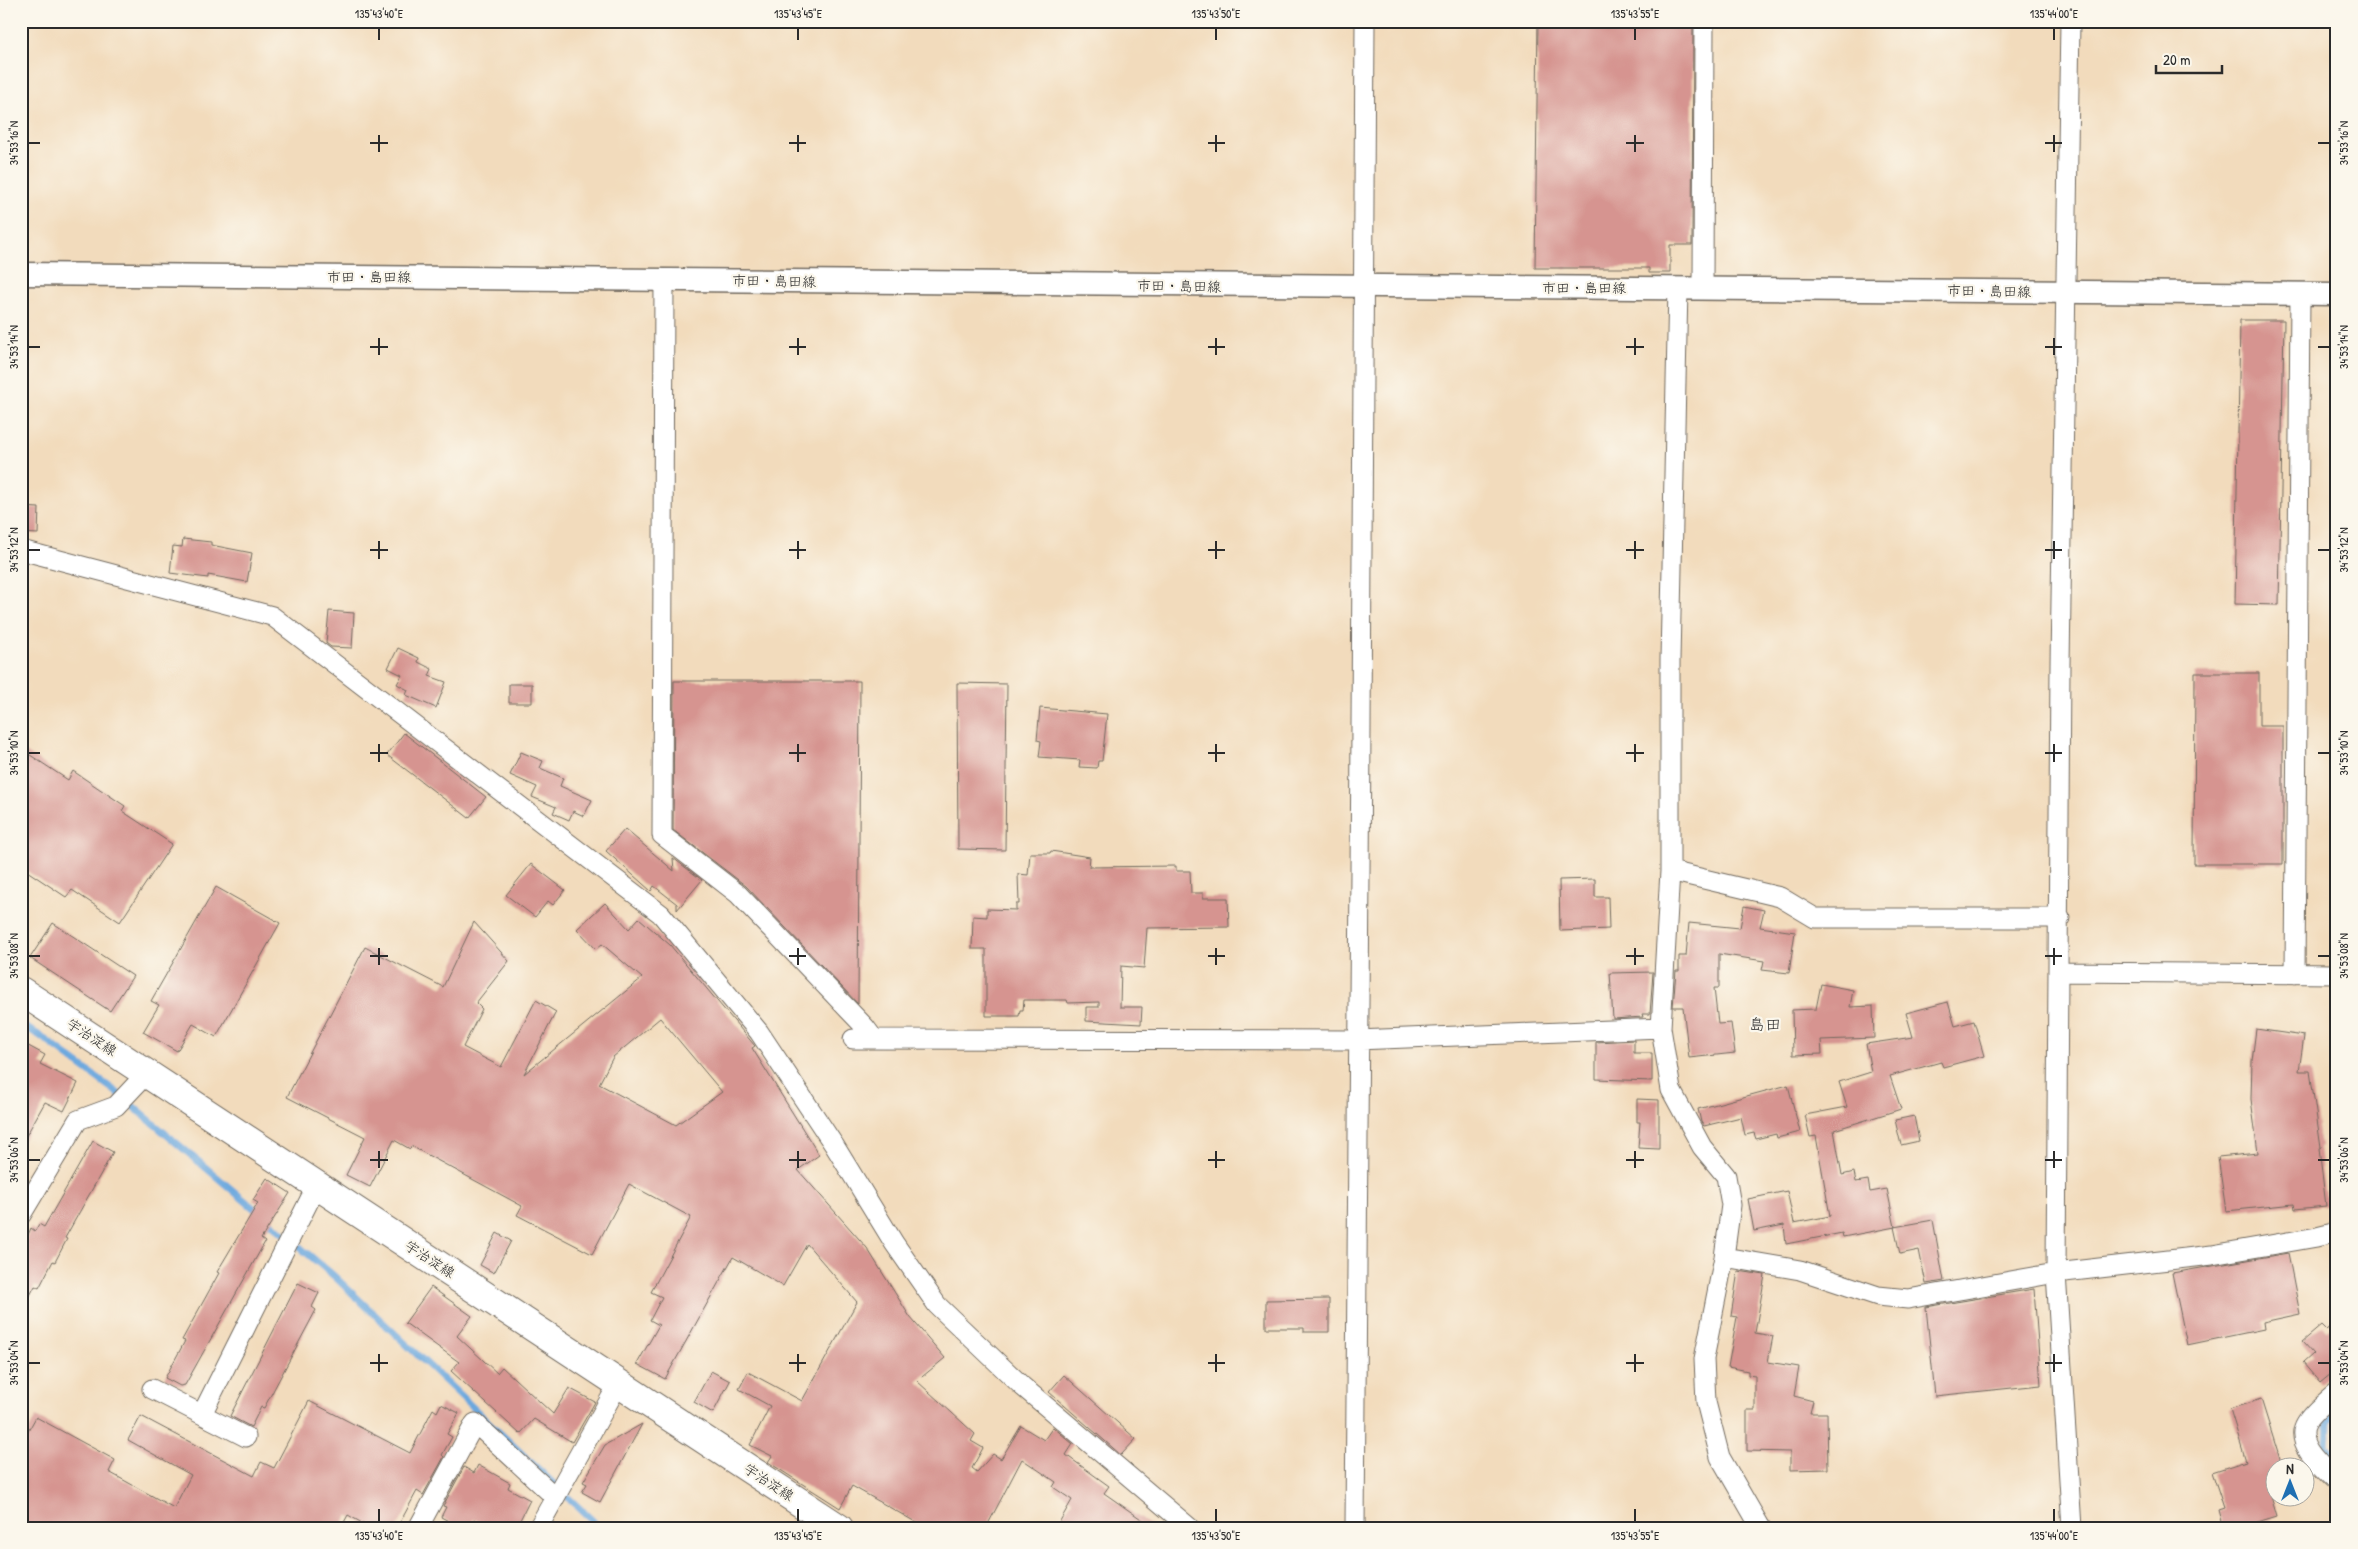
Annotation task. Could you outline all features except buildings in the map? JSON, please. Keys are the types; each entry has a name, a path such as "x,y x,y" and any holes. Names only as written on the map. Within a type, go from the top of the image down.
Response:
{"main road":[{"name":"宇治淀線","path":"21,991 839,1528"}],"street":[{"path":"1355,1528 1357,1040 1361,860 1365,288 1365,21"},
{"path":"1703,288 1704,21"},
{"path":"2070,21 2060,674 2060,918 2056,1273 2072,1528"},
{"name":"市田・島田線","path":"21,274 664,279 1365,288 1703,288 2337,294"},
{"path":"664,279 662,835 738,894 865,1027 874,1039"},
{"path":"1678,288 1670,660 1670,870 1661,1028 1671,1090 1702,1147 1726,1176 1731,1205 1724,1256 1704,1359 1706,1402 1720,1457 1761,1528"},
{"path":"2295,974 2300,294"},
{"path":"21,550 272,616 661,914 758,1032 834,1145 894,1243 937,1305 1022,1386 1190,1528"},
{"path":"1670,870 1780,897 1815,918 2060,918"},
{"path":"2059,972 2337,974"},
{"path":"853,1039 1357,1040 1661,1028"},
{"path":"21,1215 78,1120 116,1106 146,1073"},
{"path":"202,1414 318,1185"},
{"path":"1724,1256 1800,1270 1878,1296 1908,1299 2056,1273 2212,1255 2337,1232"},
{"path":"538,1528 619,1383"},
{"path":"152,1389 246,1437"},
{"path":"2337,1392 2305,1424 2304,1439 2310,1452 2337,1481"},
{"path":"418,1528 475,1423 555,1497"}],"waterway":[{"path":"21,1025 39,1035 115,1091 334,1276 593,1521 597,1528"},
{"path":"2337,1414 2328,1423 2327,1446 2337,1456"}],"district":[{"name":"島田","path":"1765,1024"}]}
